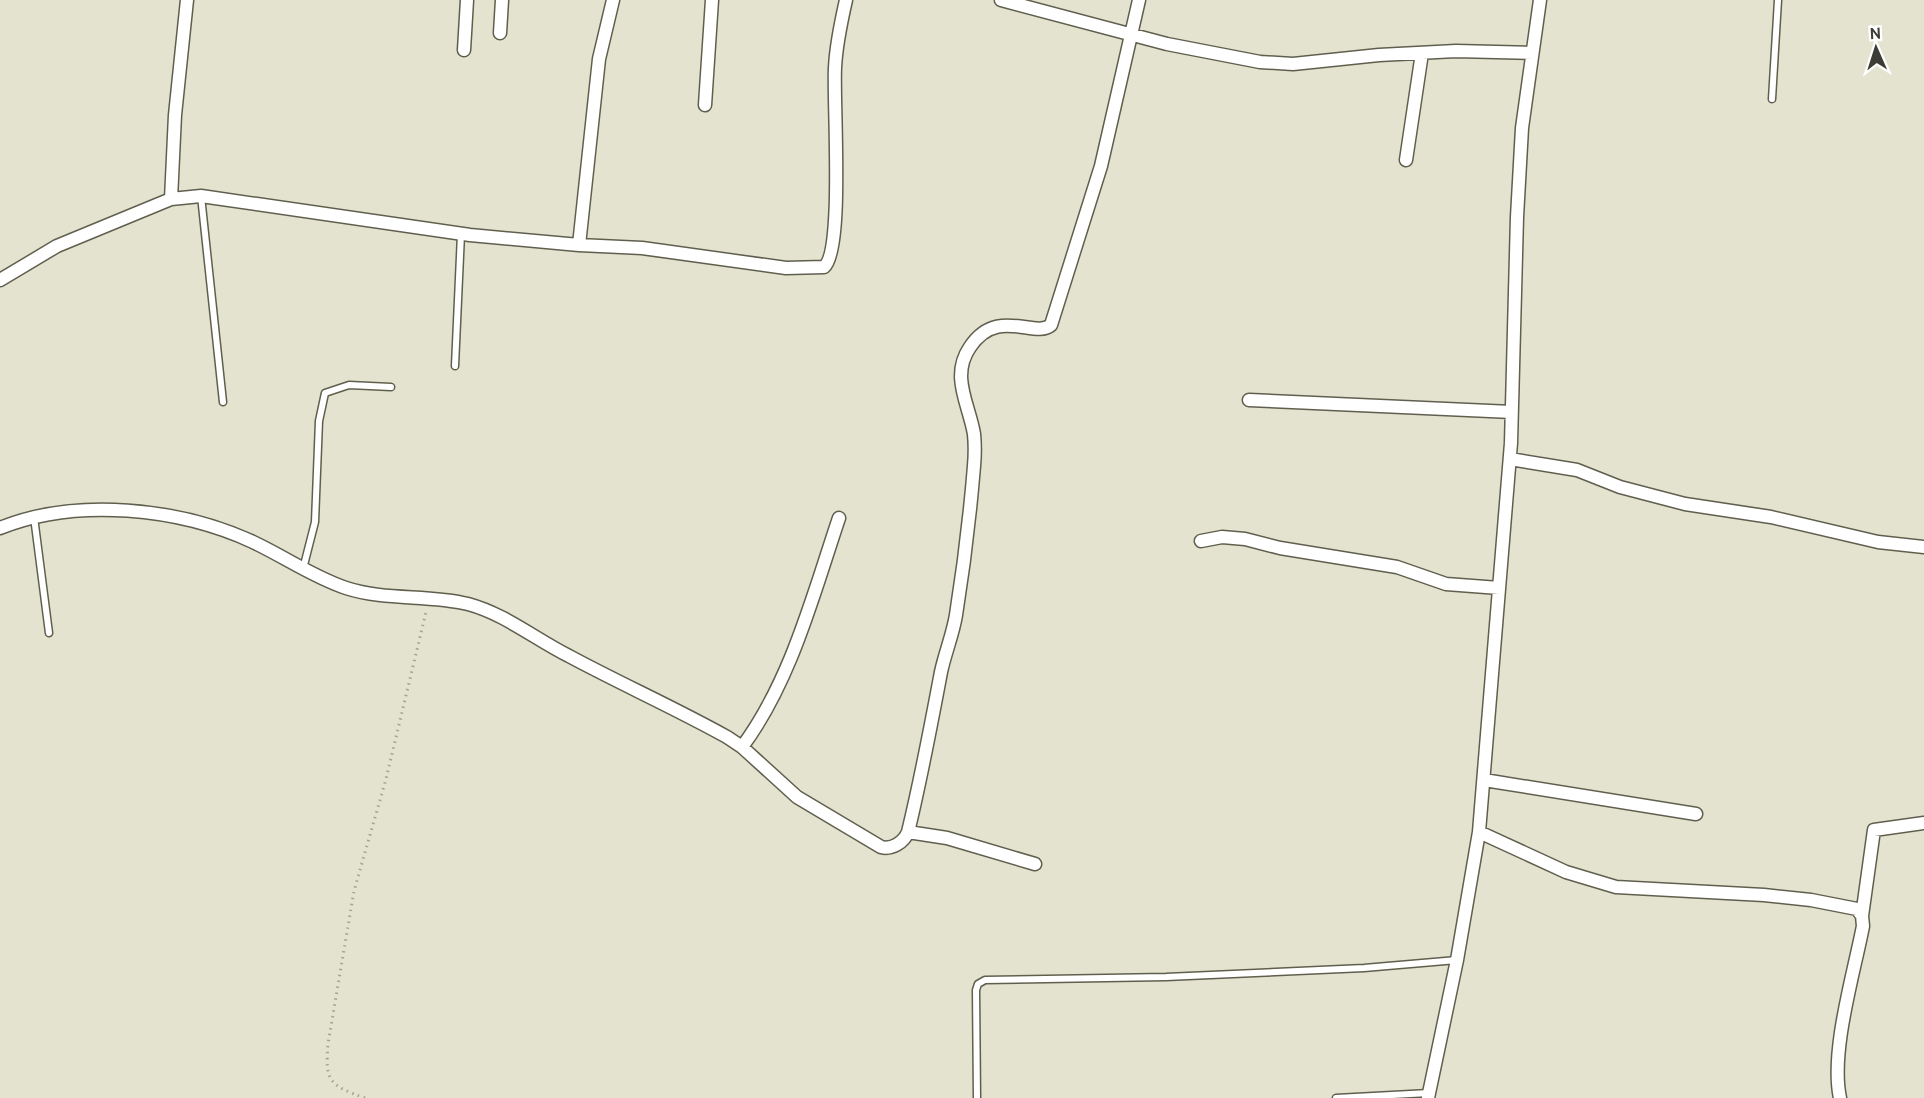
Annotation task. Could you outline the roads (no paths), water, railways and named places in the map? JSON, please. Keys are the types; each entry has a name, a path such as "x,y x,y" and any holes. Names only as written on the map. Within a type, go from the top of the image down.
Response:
{"street":[{"path":"171,199 177,94 187,0"},
{"path":"464,50 467,0"},
{"path":"500,33 502,0"},
{"path":"579,245 599,59 613,0"},
{"path":"705,105 712,0"},
{"path":"0,280 57,246 171,199 201,196 461,233 579,245 642,248 786,268 817,269 829,263 835,210 835,65 846,0"},
{"path":"1001,0 1198,51 1276,63 1422,53 1532,53"},
{"path":"0,528 34,517 108,511 161,515 227,532 254,542 303,570 349,589 380,596 467,604 488,611 742,747 797,797 881,847 888,848 899,843 908,832 943,666 956,616 968,527 975,446 962,397 961,380 964,360 970,347 980,335 992,328 1008,324 1043,329 1051,325 1101,166 1117,101 1129,34 1140,0"},
{"path":"1428,1095 1457,960 1479,832 1512,412 1516,217 1522,128 1540,0"},
{"path":"1406,160 1422,53"},
{"path":"1250,400 1512,412"},
{"path":"1509,459 1578,470 1620,487 1685,504 1771,517 1867,540 1924,548"},
{"path":"742,747 755,729 776,690 839,518"},
{"path":"1201,541 1230,537 1245,539 1280,548 1397,567 1446,584 1499,588"},
{"path":"1484,780 1696,814"},
{"path":"1840,1098 1838,1073 1840,1050 1863,926 1862,916 1874,830 1924,823"},
{"path":"908,832 947,838 1035,864"},
{"path":"1479,832 1566,872 1616,887 1696,889 1811,900 1857,909 1862,916"}],"lane":[{"path":"1772,99 1778,0"},
{"path":"201,196 223,402"},
{"path":"455,366 461,233"},
{"path":"303,570 315,522 319,421 325,393 349,385 391,387"},
{"path":"34,517 50,633"},
{"path":"977,1098 976,990 978,984 985,980 1166,977 1364,968 1457,960"},
{"path":"1336,1098 1428,1095"}]}
